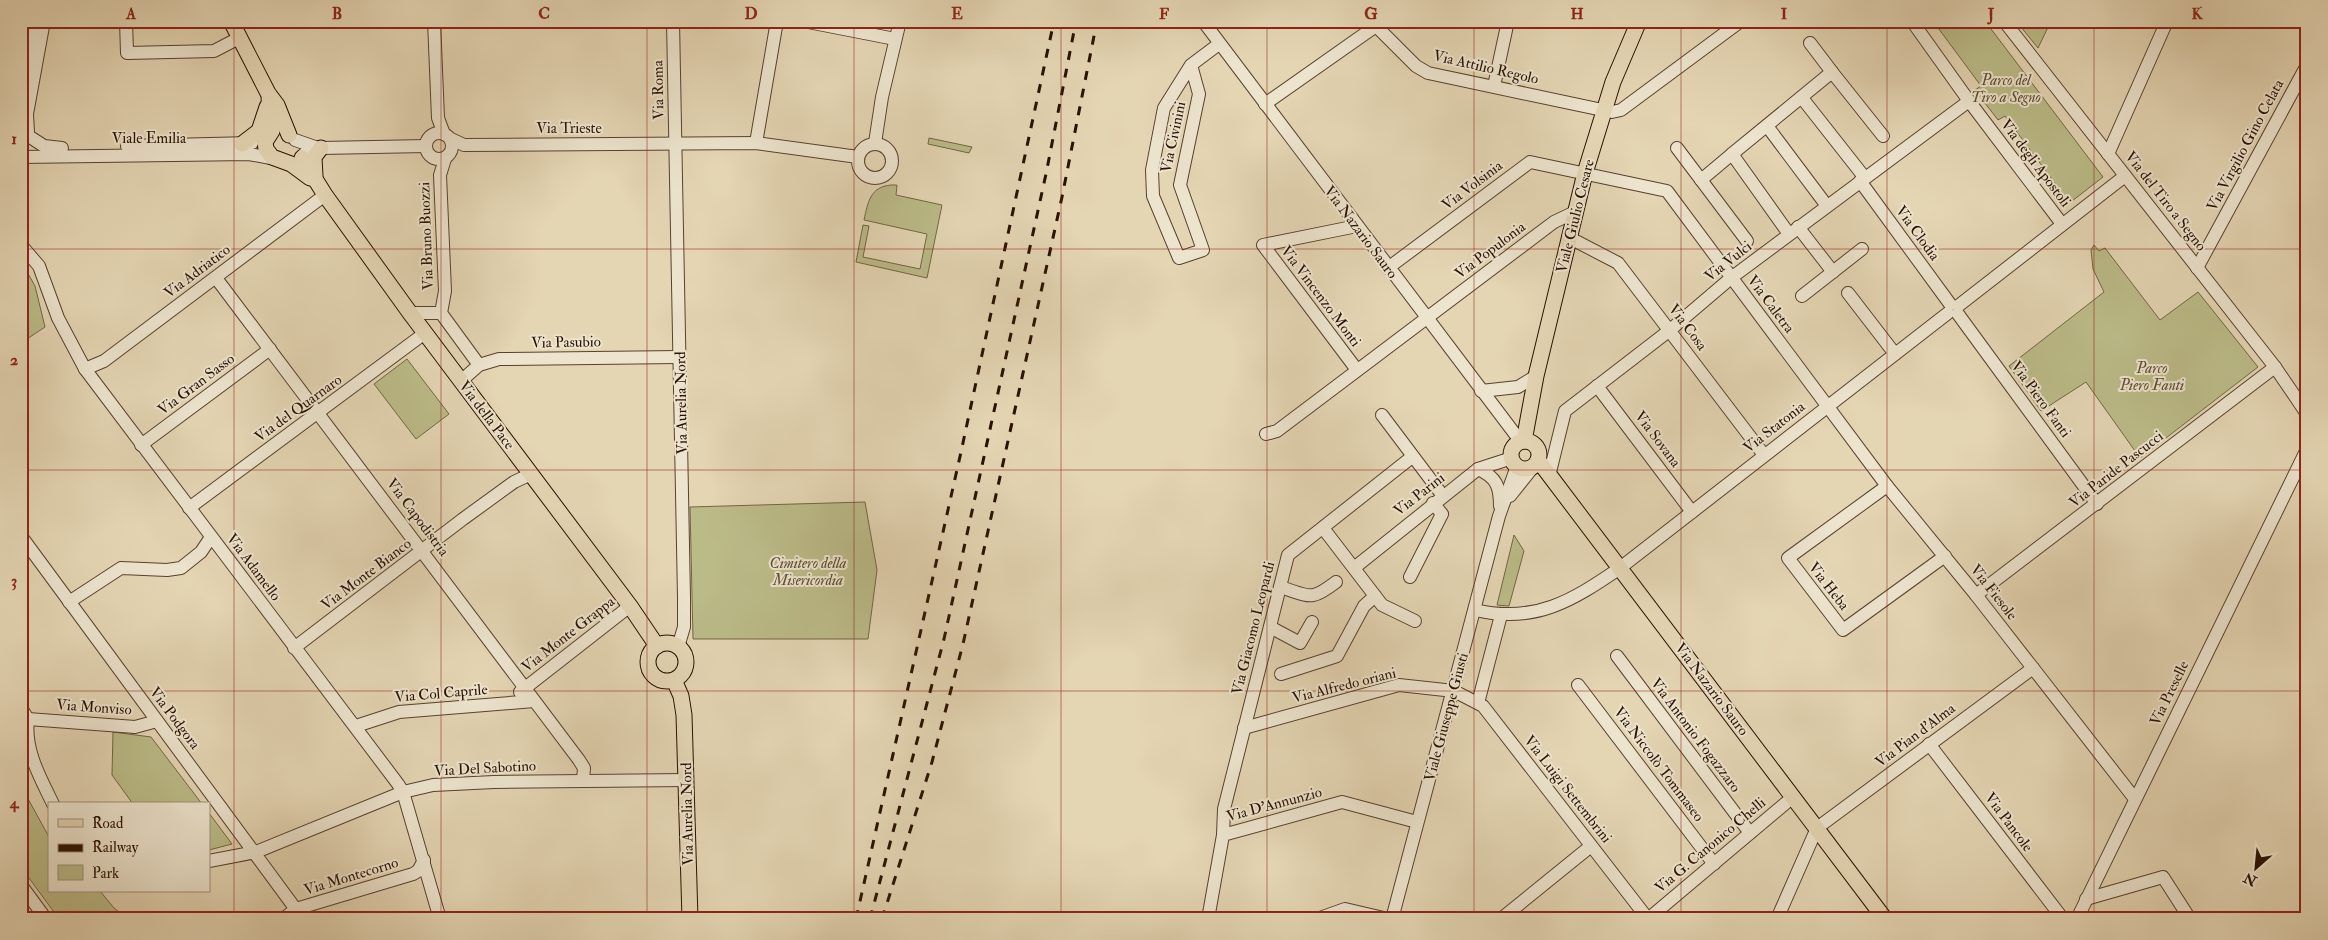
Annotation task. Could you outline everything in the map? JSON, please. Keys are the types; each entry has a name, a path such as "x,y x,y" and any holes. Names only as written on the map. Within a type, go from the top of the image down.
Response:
{"main road":[{"path":"231,21 280,112 292,138 298,160"},
{"name":"Viale Giulio Cesare","path":"1522,442 1530,417 1536,376 1568,237 1585,174 1612,82 1638,23"},
{"path":"268,92 270,135 266,149 276,159"},
{"path":"242,144 256,135 263,125 268,92"},
{"path":"270,135 277,130 292,138"},
{"path":"319,185 314,157 320,148"},
{"name":"Via della Pace","path":"276,159 298,160 319,185 425,333 630,606 657,646"},
{"name":"Viale Giulio Cesare","path":"1530,417 1534,426 1537,459"},
{"path":"1514,462 1525,469 1537,459 1534,444 1522,442"},
{"name":"Viale Giuseppe Giusti","path":"1514,462 1513,448 1522,442"},
{"name":"Via Nazario Sauro","path":"1537,459 1885,919"},
{"path":"674,680 663,681 653,676 649,671 649,654 657,646 668,643 678,647"},
{"name":"Via Aurelia Nord","path":"678,647 685,656 685,667 674,680 681,696 684,715 690,919"}],"street":[{"path":"21,82 33,21"},
{"path":"26,131 26,114 44,21"},
{"path":"126,21 127,53 214,51 239,38"},
{"path":"434,21 438,118 447,136 452,150 445,159 437,160 430,156 426,146 430,137 434,134 447,136"},
{"name":"Via Roma","path":"673,21 675,158"},
{"path":"756,143 776,21"},
{"path":"803,21 894,39"},
{"path":"875,143 894,39 900,21"},
{"path":"1494,86 1508,21"},
{"path":"1603,111 1621,110 1741,21"},
{"name":"Via del Tiro a Segno","path":"2004,21 2304,404 2307,414"},
{"path":"2108,154 2167,21"},
{"name":"Via Nazario Sauro","path":"1206,22 1219,44 1481,391 1522,442"},
{"path":"1265,104 1380,24"},
{"name":"Via Attilio Regolo","path":"1380,24 1416,66 1428,72 1603,111"},
{"name":"Via degli Apostoli","path":"1914,24 1968,101 2062,224"},
{"path":"1810,43 1883,136"},
{"name":"Via Civinini","path":"1191,65 1199,94 1180,185 1202,250 1180,258 1153,196 1152,170 1164,108 1191,65 1219,44"},
{"name":"Via Virgilio Gino Celata","path":"2197,268 2307,65"},
{"path":"1701,180 1832,72"},
{"name":"Via Clodia","path":"1802,98 1954,309"},
{"name":"Via Vulci","path":"1549,476 1565,411 1670,330 1731,278 1968,101"},
{"path":"1768,126 1827,206"},
{"name":"Viale Emilia","path":"26,131 44,146 56,148 242,144 270,135"},
{"name":"Viale Emilia","path":"21,157 30,146 26,131"},
{"name":"Via Trieste","path":"447,136 464,145 756,143 858,157"},
{"path":"292,138 320,148"},
{"path":"675,158 682,146 689,143"},
{"path":"875,143 888,148 892,156 890,169 884,175 877,178 865,174 859,166 858,157 864,147 875,143"},
{"path":"298,160 307,152 320,148 426,146"},
{"path":"1677,148 1747,241"},
{"name":"Viale Emilia","path":"21,157 249,154 276,159"},
{"path":"1732,154 1794,231 1833,272"},
{"name":"Via Aurelia Nord","path":"675,158 684,598 684,627 678,647"},
{"name":"Via Bruno Buozzi","path":"410,312 441,313 445,291 440,175 445,159"},
{"name":"Via Volsinia","path":"1388,268 1530,162 1585,174"},
{"name":"Via Caletra","path":"1585,174 1667,191 1827,407"},
{"name":"Via Statonia","path":"1475,610 1500,616 1540,610 1573,599 1620,568 2125,176"},
{"name":"Via Adriatico","path":"85,369 104,361 216,278 319,185"},
{"name":"Via Populonia","path":"1266,434 1277,431 1554,222 1575,212"},
{"name":"Via Vincenzo Monti","path":"1357,226 1263,245 1357,370"},
{"name":"Via Cosa","path":"1568,237 1618,263 1764,455"},
{"name":"Via Adamello","path":"21,245 39,266 58,318 85,369 294,648 356,726 403,792 440,919"},
{"path":"1802,296 1862,249"},
{"name":"Via Capodistria","path":"216,278 582,764 584,768 583,780"},
{"path":"1848,293 1895,354"},
{"name":"Via Piero Fanti","path":"1954,309 2097,504"},
{"path":"441,313 479,364 461,381"},
{"name":"Via del Quarnaro","path":"189,508 425,333"},
{"name":"Via Gran Sasso","path":"141,445 270,349"},
{"name":"Via Pasubio","path":"479,364 499,360 680,357"},
{"name":"Via Paride Pascucci","path":"1976,595 2275,367"},
{"path":"1481,391 1518,387 1536,376"},
{"name":"Via Sovana","path":"1598,386 1692,512"},
{"name":"Via Fiesole","path":"1827,407 1887,486 1946,556 2135,799"},
{"path":"1382,415 1412,457 1438,500 1442,514 1410,576"},
{"name":"Via Preselle","path":"2076,919 2307,449"},
{"name":"Via Giacomo Leopardi","path":"1223,835 1224,809 1288,555 1412,457"},
{"name":"Viale Giuseppe Giusti","path":"1499,516 1515,487 1537,459"},
{"name":"Viale Giuseppe Giusti","path":"1392,919 1514,462"},
{"name":"Via Parini","path":"1354,568 1478,469 1514,462"},
{"name":"Via Preselle","path":"2290,482 2307,466"},
{"path":"1478,469 1493,477 1498,484 1500,490 1499,516"},
{"name":"Via Monte Bianco","path":"294,648 514,482 531,474"},
{"name":"Via Heba","path":"1887,486 1788,558 1842,630 1946,556"},
{"path":"1323,528 1382,605 1416,621"},
{"name":"Via Podgora","path":"21,536 300,914"},
{"path":"69,602 121,568 167,570 181,568 201,552 211,537"},
{"path":"1280,587 1312,597 1318,596 1336,582"},
{"path":"1281,674 1337,656 1364,606 1375,596"},
{"name":"Via Monte Grappa","path":"525,688 630,606"},
{"path":"1478,703 1500,616"},
{"path":"1300,643 1312,622"},
{"path":"1270,627 1300,643 1308,665"},
{"name":"Via Antonio Fogazzaro","path":"1617,656 1750,833"},
{"name":"Via Pian d'Alma","path":"1817,828 2033,668"},
{"name":"Via Alfredo oriani","path":"1244,728 1399,685 1454,690"},
{"name":"Via Niccolò Tommaseo","path":"1578,685 1714,864"},
{"name":"Via Col Caprile","path":"502,704 525,688"},
{"name":"Via Luigi Settembrini","path":"1454,690 1483,706 1648,919"},
{"name":"Via Col Caprile","path":"356,726 399,712 534,701"},
{"path":"25,714 26,738 35,766 52,802"},
{"name":"Via Monviso","path":"25,714 135,726 157,721"},
{"name":"Via Pancole","path":"1929,744 2063,919"},
{"name":"Via Del Sabotino","path":"210,862 256,852 403,792 446,784 583,780 687,780"},
{"name":"Via G. Canonico Chelli","path":"1648,919 1793,796"},
{"name":"Via D'Annunzio","path":"1208,919 1223,835 1342,802 1417,822"},
{"path":"1777,919 1817,828"},
{"path":"1501,919 1591,846"},
{"name":"Via Montecorno","path":"283,919 413,874 418,871 424,860"},
{"path":"2086,899 2163,877 2190,919"},
{"path":"21,885 46,919"},
{"path":"1317,919 1345,908 1388,919"}],"green space":[{"name":"Parco del Tiro a Segno","path":"1933,21 1985,21 2103,177 2063,208 2050,191 2057,186 2005,116 1998,120 1975,90 1981,86"},
{"path":"2016,21 2051,21 2038,48"},
{"path":"929,138 972,147 969,153 928,144"},
{"path":"897,185 896,195 942,205 927,278 856,262 863,225 869,226 863,257 920,269 927,234 864,220 874,192 884,186"},
{"name":"Parco Piero Fanti","path":"2094,245 2099,251 2105,248 2160,320 2198,292 2258,367 2140,458 2086,382 2041,411 2009,366 2104,292 2093,269 2091,250"},
{"path":"21,261 35,286 45,327 21,343"},
{"path":"407,359 449,414 416,439 374,384"},
{"name":"Cimitero della Misericordia","path":"865,502 877,570 868,639 693,639 690,507"},
{"path":"1514,535 1524,551 1509,606 1497,605"},
{"path":"113,732 151,737 200,802 132,802 112,775"},
{"path":"21,786 48,835 48,892 101,892 114,908 128,919 59,919 21,867"},
{"path":"210,814 232,844 210,850"}],"railway":[{"path":"856,919 961,452 1054,21"},
{"path":"870,919 944,639 1046,174 1076,21"},
{"path":"882,919 932,762 963,644 1062,197 1097,21"}]}
